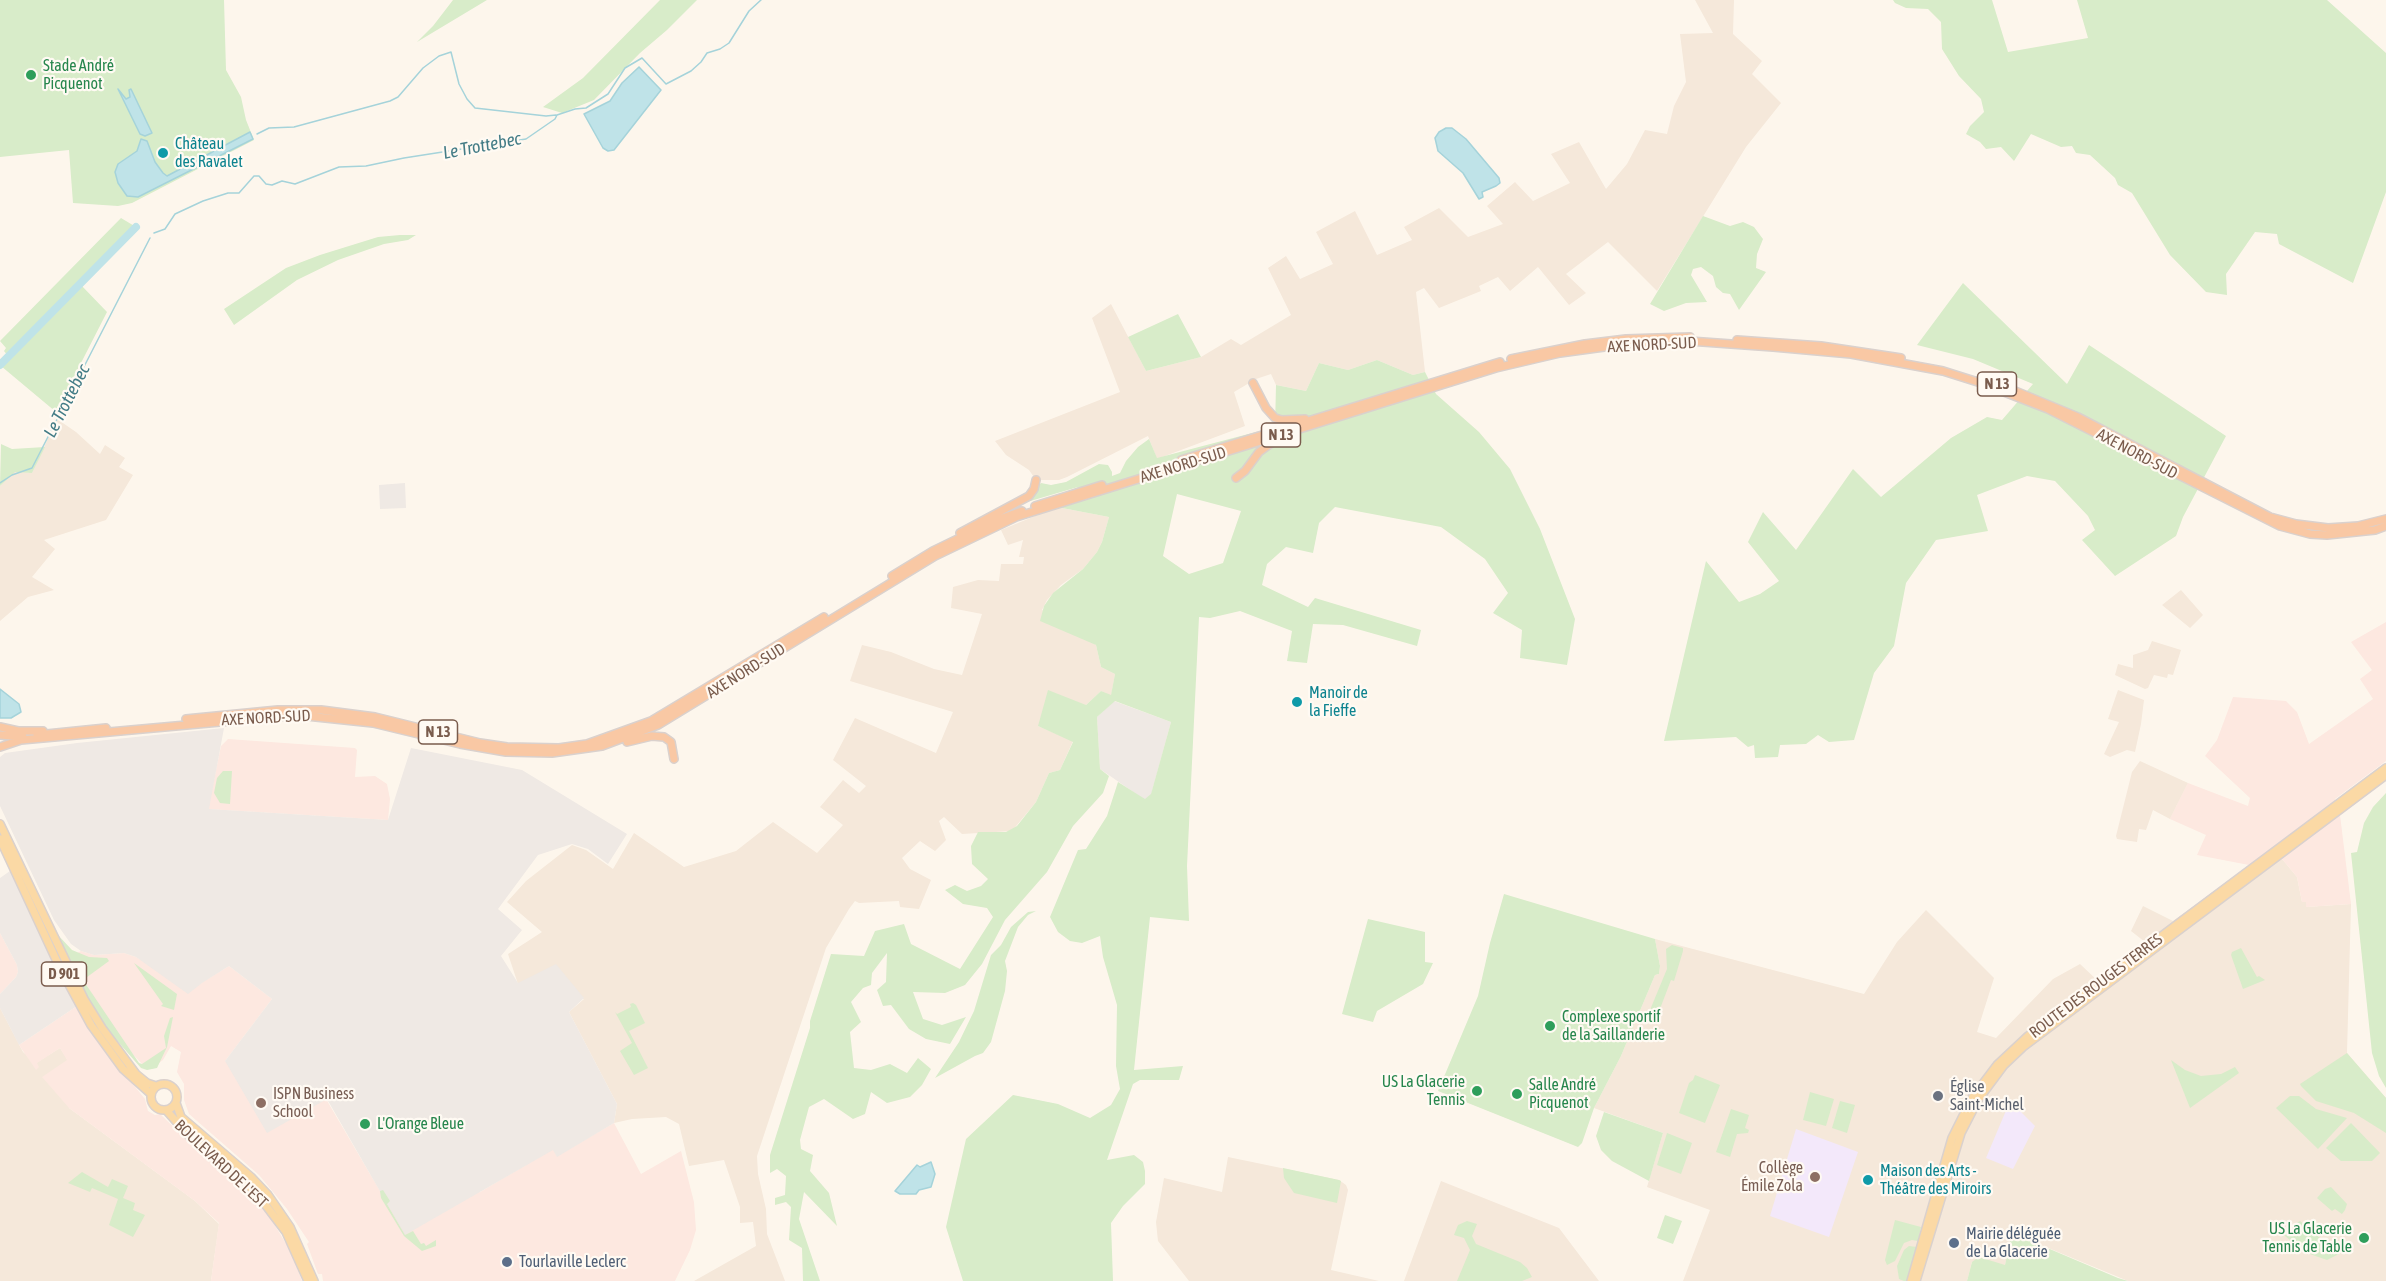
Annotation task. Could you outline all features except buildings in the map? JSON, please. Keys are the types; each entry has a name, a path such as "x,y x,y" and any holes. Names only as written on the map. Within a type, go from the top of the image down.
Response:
{"highway":[{"name":"AXE NORD-SUD","path":"0,735 27,737 63,731 300,709 375,717 480,743 507,747 559,748 587,744 651,722 933,551 1014,513 1496,368 1585,346 1607,344 1688,337 1821,346 1910,359 2012,388 2053,406 2270,517 2284,522 2313,527 2343,528 2386,519"},
{"name":"AXE NORD-SUD","path":"1607,344 1715,343 1851,354 1943,371 2048,409 2274,524 2303,532 2327,535 2374,530 2386,526"},
{"path":"1253,383 1266,408 1275,418 1314,422"},
{"path":"1236,478 1245,471 1259,452 1278,438 1314,422"},
{"path":"933,551 946,541 1029,496 1036,480"},
{"name":"AXE NORD-SUD","path":"0,747 13,741 273,715 321,716 374,723 460,744 506,752 552,753 612,743 643,732 673,716 935,556 1016,518 1105,486"},
{"name":"N 13","path":"0,727 26,731 63,731"},
{"path":"612,743 662,736 671,742 674,759"},
{"path":"0,752 14,744 28,741"}],"main road":[{"name":"ROUTE DES ROUGES TERRES","path":"1911,1281 1952,1138 1972,1098 1997,1065 2028,1036 2386,768"},
{"name":"ROUTE DES ROUGES TERRES","path":"1916,1281 1961,1133 1978,1100 2004,1065 2023,1047 2386,776"},
{"name":"D 901","path":"0,824 90,1009 106,1035 136,1074 147,1083 156,1086"},
{"name":"D 901","path":"0,839 87,1018 123,1069 151,1094"},
{"path":"167,1084 174,1088 177,1095 176,1102 166,1110 153,1105 151,1094 156,1086 167,1084"},
{"name":"BOULEVARD DE L'EST","path":"176,1102 182,1118 251,1177 268,1195 296,1237 314,1281"},
{"name":"BOULEVARD DE L'EST","path":"166,1110 189,1136 247,1184 268,1207 296,1251 308,1281"}],"shaded area":[{"path":"1695,0 1734,0 1733,34 1762,61 1752,74 1781,103 1746,147 1657,291 1608,242 1566,274 1586,293 1569,305 1538,267 1510,291 1498,277 1479,286 1481,291 1439,308 1424,288 1416,292 1425,372 1413,375 1377,360 1348,370 1319,363 1306,391 1276,385 1271,374 1256,379 1234,392 1245,426 1157,459 1148,436 1059,480 1036,480 1029,470 1006,455 995,441 1120,392 1092,318 1111,304 1146,371 1201,357 1231,339 1241,345 1291,315 1268,268 1286,256 1300,279 1333,264 1316,232 1355,211 1377,255 1412,240 1404,227 1439,208 1468,237 1503,224 1487,206 1515,182 1533,201 1570,183 1551,154 1579,142 1606,189 1627,164 1645,130 1667,134 1674,106 1686,82 1680,34 1713,33"},
{"path":"57,419 76,432 100,454 105,445 125,458 119,467 133,475 106,520 44,540 55,549 32,577 54,590 28,597 0,621 0,486 15,471 32,473"},
{"path":"405,483 406,508 380,509 379,485"},
{"path":"1057,507 1109,517 1097,552 1083,569 1061,585 1047,600 1042,610 1096,645 1101,667 1115,674 1111,696 1101,691 1086,705 1038,726 1073,741 1060,770 1049,773 1036,802 1012,831 962,834 944,817 939,821 946,840 935,851 920,841 902,858 910,869 931,880 919,909 900,907 899,901 859,903 855,901 849,909 826,948 757,1156 758,1174 766,1209 767,1234 785,1281 694,1281 756,1246 753,1222 740,1223 740,1207 724,1160 689,1166 679,1124 666,1117 632,1119 614,1123 617,1104 569,1012 584,999 518,984 508,954 542,932 507,902 526,881 572,845 586,850 613,869 634,833 684,867 736,851 773,822 817,853 843,825 820,807 843,780 859,793 866,786 833,760 855,718 936,753 953,712 850,681 862,645 891,652 934,669 962,675 982,614 951,608 953,587 978,580 999,581 1001,564 1023,564 1024,557 1019,557 1023,540 1008,545 1001,530"},
{"path":"2181,590 2203,615 2190,628 2162,605"},
{"path":"2386,622 2386,761 2335,799 2340,815 2351,904 2306,907 2306,902 2302,902 2297,877 2273,848 2249,865 2197,855 2206,835 2170,819 2188,783 2248,806 2250,798 2205,756 2217,740 2233,697 2286,701 2297,712 2309,744 2373,699 2360,679 2372,670 2351,642"},
{"path":"2152,641 2181,650 2173,675 2168,674 2167,678 2154,675 2148,688 2145,689 2115,675 2118,664 2133,668 2133,655 2148,650"},
{"path":"2118,690 2144,700 2135,752 2127,750 2110,757 2104,754 2119,722 2108,719"},
{"path":"1114,701 1171,722 1151,795 1145,800 1100,769 1097,717"},
{"path":"224,728 209,809 388,820 411,748 522,770 627,834 608,864 588,849 572,844 538,855 498,909 522,930 501,956 518,983 556,964 584,998 569,1012 617,1104 614,1123 557,1157 553,1150 405,1235 327,1099 267,1133 225,1061 272,999 229,966 188,994 136,957 124,953 94,955 81,951 71,944 54,920 0,806 0,757 5,753 77,743"},
{"path":"228,739 355,748 357,750 355,777 375,776 387,784 390,799 388,820 208,809 221,746"},
{"path":"2140,761 2188,783 2170,819 2153,810 2146,830 2139,829 2137,842 2117,839 2132,772"},
{"path":"2273,848 2297,877 2302,902 2306,902 2306,907 2351,904 2347,1053 2386,1098 2386,1281 2128,1281 2012,1233 2005,1265 1972,1262 1967,1281 1683,1281 1710,1210 1647,1187 1663,1133 1594,1108 1621,1056 1655,975 1659,974 1660,966 1655,939 1864,994 1897,942 1926,910 1994,978 1977,1032 1996,1038 2053,979 2080,964 2097,980 2145,942 2131,931 2143,906 2173,921"},
{"path":"10,871 77,1006 19,1045 0,1008 0,994 18,972 17,965 0,933 0,878"},
{"path":"0,933 17,965 18,972 0,994"},
{"path":"81,951 94,955 124,953 136,957 193,988 229,966 272,999 225,1061 326,1099 387,1203 480,1192 553,1149 557,1156 614,1123 641,1174 681,1151 694,1202 696,1230 690,1250 675,1281 323,1281 322,1274 318,1274 307,1244 309,1242 287,1209 259,1175 189,1114 184,1100 184,1084 177,1072 181,1052 171,1046 163,1060 156,1065 143,1065 126,1047 93,997 71,956"},
{"path":"77,1006 105,1050 145,1099 148,1111 155,1115 160,1114 242,1186 271,1219 291,1252 302,1281 211,1281 219,1223 195,1201 69,1108 42,1077 67,1060 60,1048 37,1063 39,1067 36,1070 19,1045"},
{"path":"0,1008 23,1052 36,1063 60,1048 67,1059 69,1108 195,1201 219,1224 211,1281 0,1281"},
{"path":"2010,1101 2035,1126 2013,1169 1986,1158"},
{"name":"Collège Émile Zola","path":"1796,1129 1858,1152 1829,1237 1770,1216"},
{"path":"1228,1157 1339,1180 1346,1185 1348,1190 1331,1270 1379,1281 1189,1281 1158,1241 1156,1222 1164,1178 1222,1192"},
{"path":"1441,1181 1559,1228 1599,1281 1404,1281"}],"green space":[{"path":"0,0 224,0 226,70 241,97 246,120 254,140 132,203 118,206 73,203 69,150 0,157"},
{"path":"453,0 487,0 417,42 433,26"},
{"path":"660,0 697,0 594,100 562,113 543,107 583,78"},
{"path":"1893,0 1992,0 2008,52 2088,38 2077,0 2327,0 2386,53 2386,192 2353,283 2279,244 2277,234 2255,232 2226,274 2227,295 2206,292 2170,255 2132,193 2118,185 2115,178 2090,155 2076,153 2072,146 2061,147 2031,134 2014,161 2001,147 1986,149 1980,142 1966,134 1970,126 1984,112 1981,99 1959,76 1942,49 1941,22 1928,9 1906,8"},
{"path":"1703,216 1730,226 1743,222 1754,227 1763,239 1757,254 1756,268 1766,272 1739,310 1730,294 1723,293 1716,287 1713,276 1701,267 1693,269 1691,275 1707,302 1686,303 1664,311 1650,304"},
{"path":"121,218 136,227 81,285 107,312 56,412 1,366 8,356 4,351 6,348 0,341"},
{"path":"416,235 408,240 384,244 338,260 297,280 234,325 224,309 286,268 378,237"},
{"path":"1963,283 2067,384 2089,345 2226,436 2183,517 2176,536 2115,576 2082,540 2095,530 2088,516 2055,481 2027,476 1977,495 1988,531 1936,540 1906,583 1894,646 1874,673 1854,740 1829,742 1818,735 1806,744 1780,745 1778,757 1755,758 1754,745 1748,747 1736,737 1664,741 1706,561 1739,602 1760,594 1779,581 1748,542 1763,512 1796,550 1853,469 1881,497 1951,438 1987,417 2002,420 2033,384 1973,359 1917,345"},
{"path":"1178,314 1201,357 1146,371 1128,337"},
{"path":"1377,360 1413,375 1425,372 1436,394 1479,432 1510,469 1540,529 1575,619 1567,665 1520,658 1522,630 1493,613 1508,593 1485,559 1441,527 1335,507 1319,523 1313,553 1286,547 1267,564 1262,585 1308,607 1315,598 1421,630 1417,646 1343,625 1313,624 1307,663 1287,661 1292,631 1240,611 1210,618 1199,617 1187,866 1189,921 1150,917 1134,1070 1183,1066 1179,1080 1140,1080 1133,1084 1107,1160 1134,1155 1143,1162 1145,1171 1145,1184 1123,1206 1111,1223 1113,1281 963,1281 946,1227 966,1139 1013,1095 1058,1104 1090,1118 1111,1105 1120,1089 1116,1066 1117,1005 1103,957 1100,936 1082,943 1070,941 1058,932 1050,917 1078,850 1086,849 1107,816 1118,782 1145,799 1151,794 1171,722 1115,701 1097,717 1100,769 1109,776 1103,793 1073,826 1047,872 1005,920 982,964 965,985 945,993 913,992 923,1019 942,1025 966,1017 950,1044 926,1039 909,1029 891,1005 883,1006 877,990 886,982 887,953 872,973 871,985 863,988 851,1002 861,1022 850,1032 854,1068 871,1070 890,1064 907,1073 918,1058 931,1069 922,1085 910,1097 887,1103 871,1092 865,1114 853,1119 824,1099 809,1107 800,1140 801,1149 813,1155 810,1171 829,1193 837,1226 804,1192 799,1219 820,1281 803,1281 802,1248 789,1240 791,1207 786,1202 775,1205 775,1198 785,1195 786,1176 777,1169 770,1173 770,1155 831,954 864,956 875,931 904,924 911,944 960,969 993,917 987,908 963,904 945,890 955,885 967,891 981,886 988,879 972,864 971,846 978,832 1006,832 1017,826 1036,802 1049,773 1060,770 1073,742 1038,726 1048,690 1086,705 1101,691 1111,695 1115,674 1101,667 1096,645 1040,621 1044,606 1053,593 1083,569 1097,552 1109,517 1057,507 1054,497 1078,487 1027,502 1041,483 1051,485 1066,482 1099,464 1108,465 1112,476 1120,473 1126,461 1138,447 1149,439 1157,458 1275,427 1276,385 1306,391 1319,363 1348,370","holes":["1177,494 1241,511 1223,563 1189,574 1163,556"]},
{"path":"1,444 12,449 45,447 32,473 15,472 0,486"},
{"path":"223,771 232,771 230,804 220,803 214,793 217,778"},
{"path":"2386,793 2386,1088 2379,1076 2372,1053 2351,853 2357,852 2364,823 2373,807"},
{"name":"Complexe sportif de la Saillanderie","path":"1504,894 1655,939 1660,966 1659,974 1655,975 1621,1056 1594,1108 1582,1143 1578,1147 1438,1091 1478,996"},
{"path":"1036,911 1028,915 1018,927 1005,961 1007,971 1005,991 991,1042 983,1053 935,1078 959,1042 974,1011 991,955 1001,945 1011,927 1028,912"},
{"path":"50,919 57,934 72,950 89,957 107,958 109,961 83,980 139,1063 142,1064 166,1048 164,1036 170,1018 173,1017 167,1047 157,1068 147,1070 141,1068 105,1027 84,993"},
{"path":"1368,919 1425,932 1425,962 1433,963 1423,984 1377,1011 1373,1022 1342,1014"},
{"path":"1672,945 1683,948 1683,951 1674,981 1671,980 1658,1014 1650,1010 1667,969 1666,949"},
{"path":"2241,948 2257,977 2265,980 2243,989 2231,955 2232,952"},
{"path":"134,963 177,994 174,1010 161,1006 163,1004"},
{"path":"633,1003 645,1023 629,1031 648,1068 634,1075 620,1051 632,1043 615,1012 617,1014 631,1007 630,1004"},
{"path":"2347,1053 2386,1098 2386,1133 2354,1113 2316,1101 2300,1084"},
{"path":"2171,1060 2185,1070 2201,1076 2221,1074 2235,1067 2239,1073 2190,1108"},
{"path":"1695,1075 1720,1085 1705,1123 1679,1113 1689,1083"},
{"path":"1810,1092 1834,1099 1826,1126 1803,1120"},
{"path":"2290,1096 2299,1096 2316,1109 2347,1118 2318,1149 2276,1108"},
{"path":"1840,1101 1855,1105 1847,1133 1832,1128"},
{"path":"1731,1109 1749,1115 1745,1128 1749,1130 1748,1133 1737,1134 1730,1157 1716,1152"},
{"path":"1604,1112 1663,1133 1649,1181 1612,1161 1601,1150 1596,1136"},
{"path":"2351,1123 2380,1153 2372,1161 2341,1161 2326,1148"},
{"path":"1667,1133 1692,1143 1681,1174 1657,1165"},
{"path":"1283,1168 1341,1181 1337,1203 1294,1193 1284,1178"},
{"path":"82,1172 108,1187 112,1179 128,1186 123,1198 135,1203 133,1210 145,1215 133,1237 109,1225 118,1199 92,1188 90,1192 68,1183"},
{"path":"2331,1187 2347,1204 2342,1214 2335,1209 2332,1211 2317,1198 2325,1189"},
{"path":"383,1190 390,1201 387,1204 405,1235 413,1231 421,1244 424,1243 426,1246 436,1240 436,1246 422,1251 404,1236 381,1198 380,1191"},
{"path":"1665,1215 1682,1221 1673,1244 1657,1238"},
{"path":"1895,1220 1921,1227 1918,1241 1912,1240 1904,1243 1895,1261 1887,1265 1885,1260"},
{"path":"1467,1221 1477,1224 1472,1236 1476,1244 1520,1262 1532,1277 1522,1281 1457,1281 1470,1250 1464,1238 1454,1235 1458,1225"},
{"path":"2300,1221 2339,1254 2327,1260 2307,1253 2281,1233"},
{"path":"2012,1233 2128,1281 1967,1281 1972,1262 1979,1257 2005,1265"},
{"path":"1909,1246 1917,1247 1907,1281 1904,1281 1899,1279 1897,1266 1904,1250"}],"water":[{"path":"639,67 661,90 614,150 608,151 603,148 584,114 610,101 622,83"},
{"path":"118,89 126,99 130,97 129,90 131,89 152,133 145,136 140,134"},
{"path":"1446,128 1452,128 1466,139 1499,178 1500,183 1482,192 1483,197 1479,199 1463,173 1438,151 1435,138"},
{"path":"250,132 253,139 138,197 127,196 118,183 115,172 118,164 137,151 141,139 147,141 155,162 167,176"},
{"path":"0,689 19,704 21,712 11,718 0,718"},
{"path":"931,1162 935,1174 931,1187 919,1190 916,1194 900,1194 895,1191 917,1165 920,1167"}],"waterway":[{"name":"Le Trottebec","path":"154,233 165,229 175,214 203,201 228,193 239,193 254,176 259,176 266,184 272,185 282,181 295,184 339,167 366,166 526,139 555,119 557,115 586,108 608,94 625,68 642,58 666,84 691,71 707,53 729,43 749,11 761,0"},
{"path":"257,134 269,128 294,127 390,101 398,97 423,68 439,56 451,52 459,84 475,108 546,116 556,115"},
{"path":"0,365 136,227"},
{"name":"Le Trottebec","path":"0,483 12,475 32,468 150,238"}],"place":[{"name":"Stade André Picquenot","path":"31,75"},
{"name":"Château des Ravalet","path":"163,153"},
{"name":"Manoir de la Fieffe","path":"1297,702"},
{"name":"Complexe sportif de la Saillanderie","path":"1550,1026"},
{"name":"US La Glacerie Tennis","path":"1477,1091"},
{"name":"Salle André Picquenot","path":"1517,1094"},
{"name":"Église Saint-Michel","path":"1938,1096"},
{"name":"ISPN Business School","path":"261,1103"},
{"name":"L'Orange Bleue","path":"365,1124"},
{"name":"Collège Émile Zola","path":"1815,1177"},
{"name":"Maison des Arts - Théâtre des Miroirs","path":"1868,1180"},
{"name":"US La Glacerie Tennis de Table","path":"2364,1238"},
{"name":"Mairie déléguée de La Glacerie","path":"1954,1243"},
{"name":"Tourlaville Leclerc","path":"507,1262"}]}
